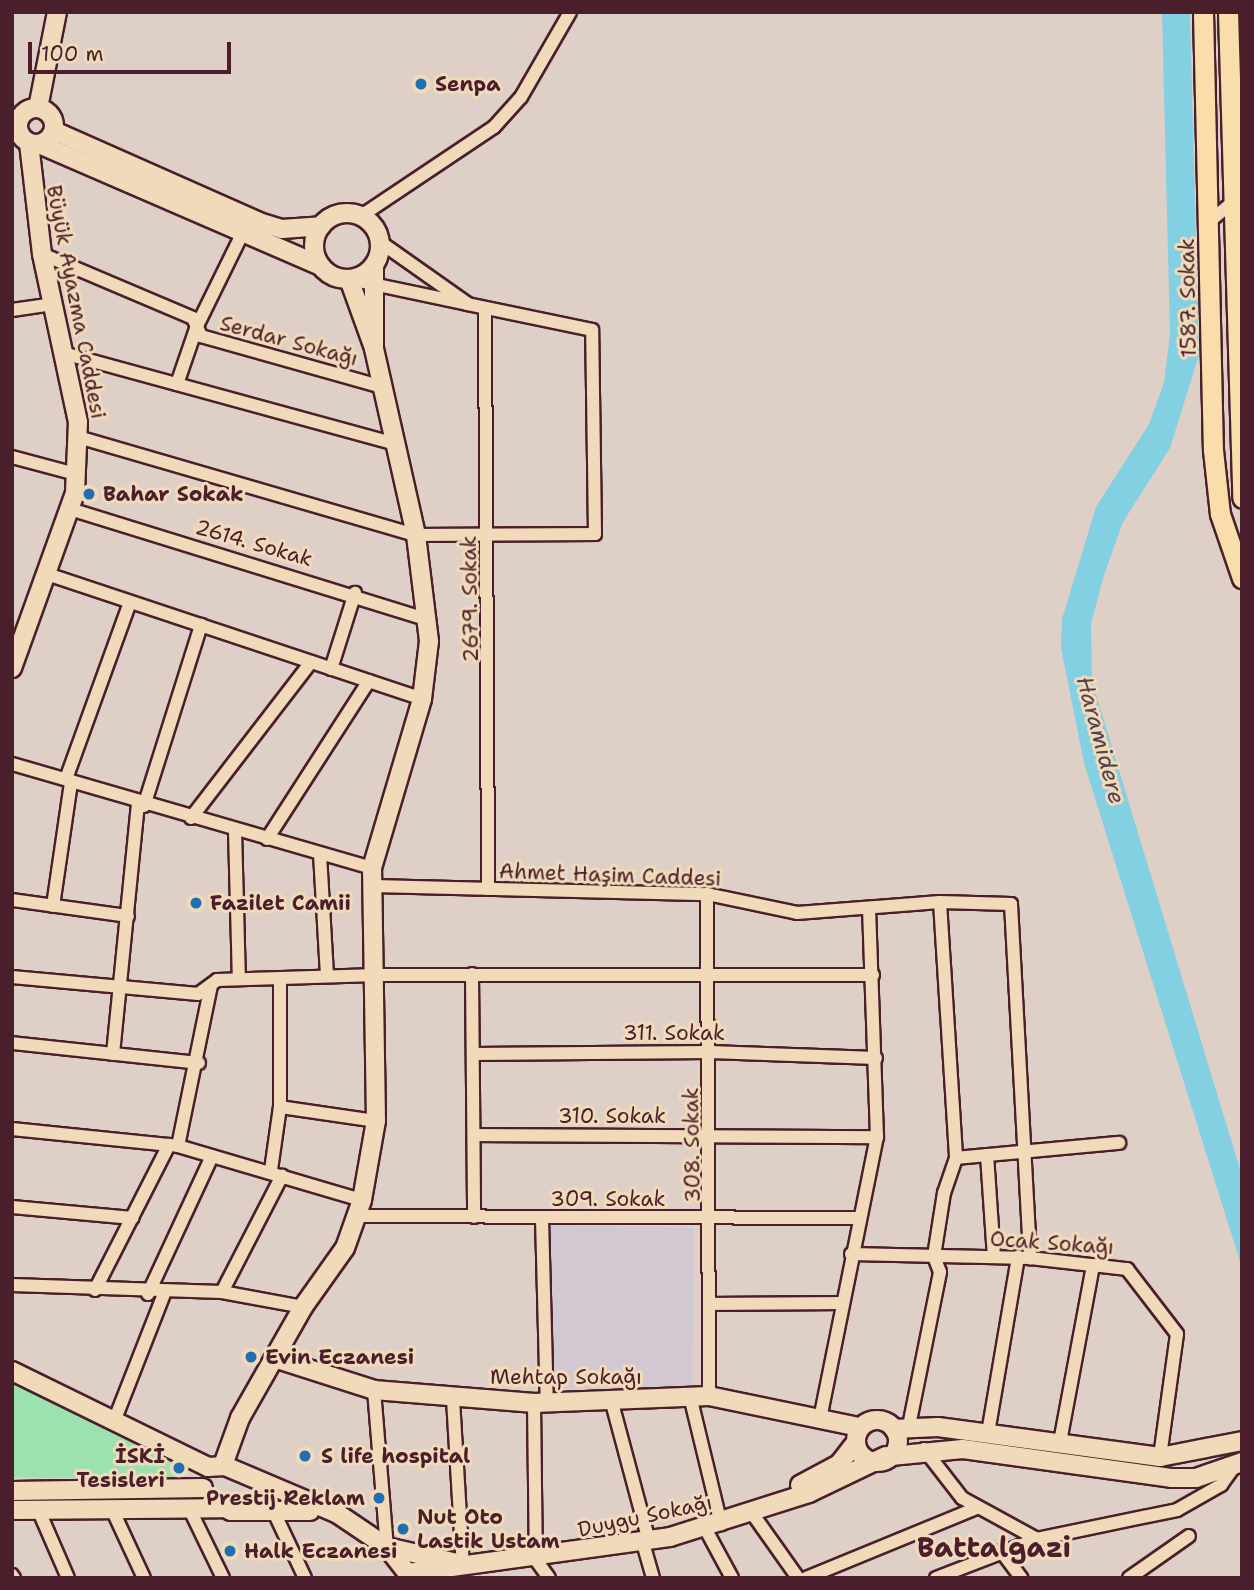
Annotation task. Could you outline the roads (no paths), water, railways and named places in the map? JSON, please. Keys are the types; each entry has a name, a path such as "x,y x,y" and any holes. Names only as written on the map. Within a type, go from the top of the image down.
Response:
{"main road":[{"name":"1587. Sokak","path":"1203,12 1216,486 1242,578"},
{"path":"1228,12 1237,155 1234,273 1236,410 1242,498"}],"street":[{"name":"Büyük Ayazma Caddesi","path":"12,668 50,575 70,509 76,474 78,437 41,254 23,125 57,12"},
{"path":"23,125 54,131 259,222 282,229 321,226 339,214 361,216 494,127 521,97 570,12"},
{"path":"23,125 52,116 54,131"},
{"path":"23,125 243,232 349,279 592,330 594,534 416,535 78,437"},
{"path":"1206,143 1237,155"},
{"path":"1209,222 1237,206 1242,180"},
{"path":"361,216 380,242 468,304"},
{"path":"321,226 314,246 321,266"},
{"path":"177,384 197,326 243,232"},
{"path":"374,348 371,284 380,242"},
{"name":"Serdar Sokağı","path":"41,254 193,318 201,336 383,387"},
{"path":"349,279 374,265"},
{"path":"1234,273 1242,299"},
{"path":"203,1488 303,1307 345,1248 360,1208 376,1121 377,975 372,868 422,699 426,619 416,535 383,387 374,348 349,279"},
{"path":"12,310 52,304"},
{"name":"2679. Sokak","path":"485,308 489,534 488,889"},
{"path":"63,354 395,444"},
{"path":"1236,410 1242,386"},
{"path":"12,457 76,474"},
{"name":"2614. Sokak","path":"70,509 355,593 426,619"},
{"path":"50,575 422,699"},
{"path":"331,669 355,593"},
{"path":"52,906 68,781 131,602"},
{"path":"113,1054 141,805 201,625"},
{"path":"191,818 311,662"},
{"path":"267,839 369,681"},
{"path":"12,764 141,805 372,868"},
{"path":"235,830 239,979"},
{"path":"320,854 327,976"},
{"name":"Ahmet Haşim Caddesi","path":"373,886 707,894 797,913 940,902 1011,904 1021,1151"},
{"name":"308. Sokak","path":"707,894 713,1219 709,1396"},
{"path":"12,900 128,916"},
{"path":"752,1513 889,1456 902,1439 902,1427 940,1272 934,1256 956,1158 940,902"},
{"path":"821,1414 850,1254 877,1137 869,909"},
{"path":"12,977 198,995 211,985 239,979 327,976 708,973 873,975"},
{"path":"472,974 474,1217"},
{"path":"222,1292 276,1173 280,1107 280,978"},
{"path":"95,1290 132,1218 174,1146 199,1063 211,985"},
{"path":"12,1043 199,1063"},
{"name":"311. Sokak","path":"473,1055 710,1052 876,1058"},
{"path":"280,1107 376,1121"},
{"name":"309. Sokak","path":"12,1129 174,1146 276,1173 360,1208 474,1217 859,1218"},
{"name":"310. Sokak","path":"474,1135 877,1137"},
{"path":"956,1158 1119,1143"},
{"path":"988,1433 1024,1258 1021,1151"},
{"path":"987,1155 994,1257"},
{"path":"148,1294 212,1156"},
{"path":"12,1207 132,1218"},
{"path":"542,1218 541,1404 536,1560 549,1578"},
{"name":"Ocak Sokağı","path":"850,1254 1024,1258 1127,1269 1177,1334 1160,1457"},
{"path":"1060,1442 1093,1265"},
{"path":"12,1285 148,1294 222,1292 303,1307"},
{"path":"115,1419 164,1294"},
{"path":"710,1304 843,1303"},
{"name":"Mehtap Sokağı","path":"274,1359 374,1390 453,1399 541,1404 612,1403 709,1396 821,1414 859,1427"},
{"path":"12,1371 215,1466 338,1514 387,1547 414,1576"},
{"path":"374,1390 387,1547"},
{"path":"690,1396 713,1526 732,1578"},
{"path":"453,1399 465,1570"},
{"path":"612,1403 653,1578"},
{"path":"752,1513 831,1470 853,1446 859,1427 873,1423 988,1433 1160,1457 1242,1441"},
{"path":"853,1446 867,1457 924,1450 997,1453 1171,1478 1238,1464"},
{"path":"924,1450 945,1483 977,1508 1037,1539"},
{"path":"940,1577 1037,1539 1177,1510 1221,1485 1238,1464"},
{"path":"250,1508 257,1494 252,1481"},
{"path":"12,1491 203,1488 221,1508"},
{"path":"12,1510 111,1507 250,1508 338,1514"},
{"path":"111,1507 144,1578"},
{"path":"189,1508 223,1578"},
{"path":"806,1578 977,1508"},
{"path":"38,1509 68,1578"},
{"path":"273,1510 305,1578"},
{"path":"752,1513 798,1578"},
{"name":"Duygu Sokağı","path":"414,1576 646,1542 713,1526 752,1513"},
{"path":"1129,1578 1189,1536"},
{"path":"387,1547 433,1553 465,1570"},
{"path":"1002,1551 1021,1578"}],"water":[{"name":"Haramidere","path":"1162,12 1190,12 1199,355 1170,448 1123,522 1104,575 1091,624 1092,681 1242,1176 1242,1268 1084,763 1061,648 1062,619 1096,507 1149,424 1164,383 1170,335"}],"place":[{"name":"Senpa","path":"421,84"},
{"name":"Bahar Sokak","path":"89,494"},
{"name":"Fazilet Camii","path":"196,903"},
{"name":"Evin Eczanesi","path":"251,1357"},
{"name":"S life hospital","path":"305,1456"},
{"name":"İSKİ Tesisleri","path":"179,1468"},
{"name":"Prestij Reklam","path":"379,1498"},
{"name":"Nut Oto Lastik Ustam","path":"403,1529"},
{"name":"Halk Eczanesi","path":"230,1551"}],"district":[{"name":"Battalgazi","path":"994,1547"}]}
